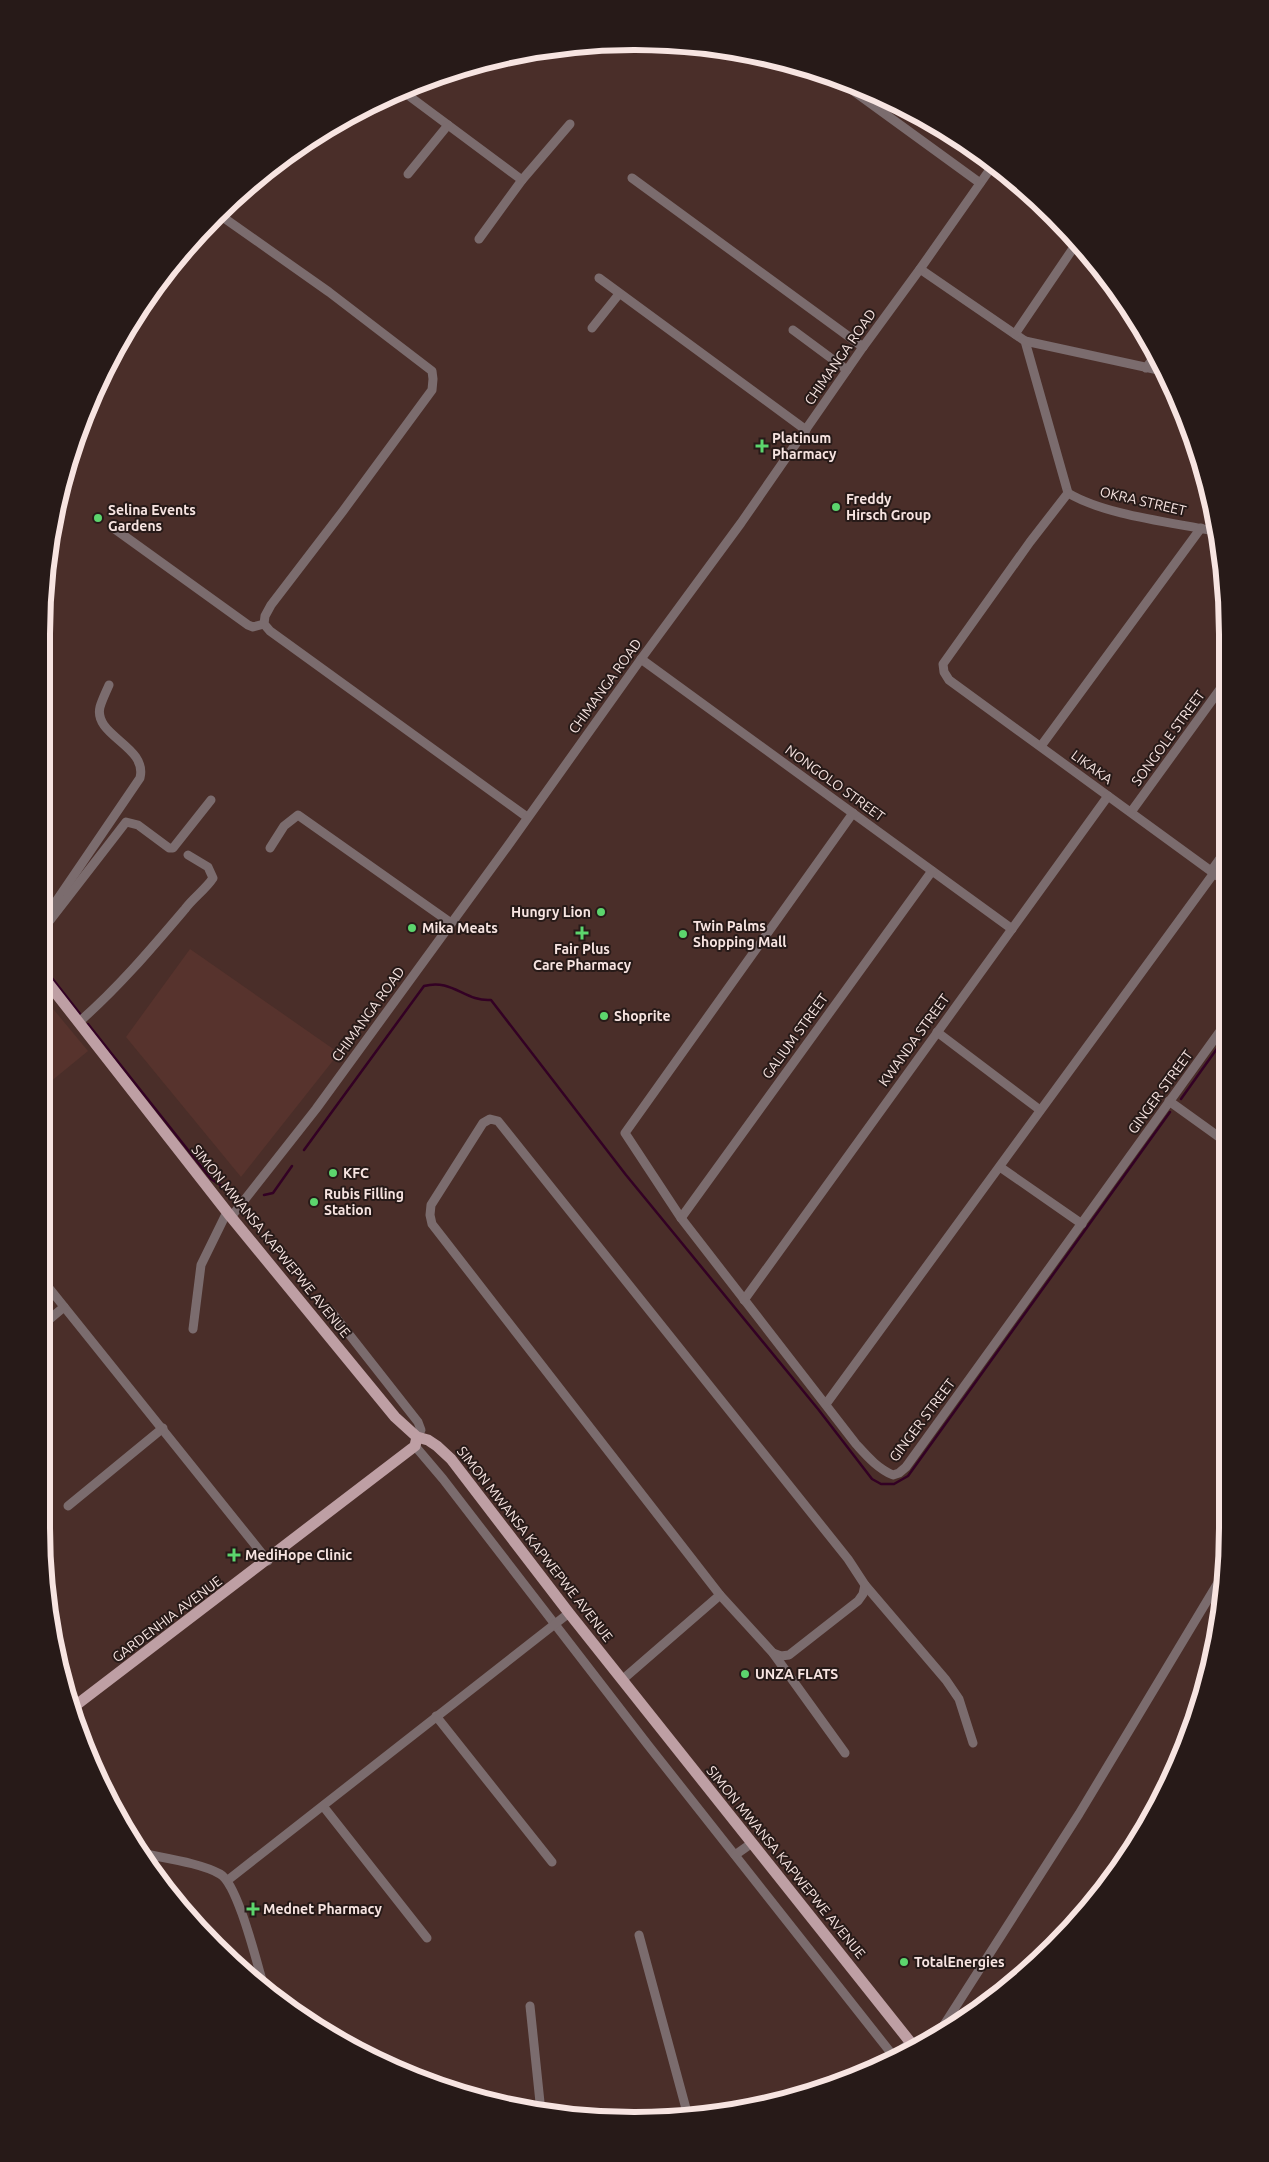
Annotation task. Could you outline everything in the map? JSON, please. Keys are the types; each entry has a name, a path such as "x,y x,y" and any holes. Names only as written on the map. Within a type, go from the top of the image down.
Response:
{"main road":[{"name":"SIMON MWANSA KAPWEPWE AVENUE","path":"50,986 229,1214 416,1442 428,1440 451,1459 569,1613 910,2043"},
{"name":"GARDENHIA AVENUE","path":"78,1705 268,1561 416,1442"}],"street":[{"path":"857,94 980,183"},
{"path":"408,95 522,180"},
{"path":"479,240 522,180 570,124"},
{"path":"408,174 448,125"},
{"name":"CHIMANGA ROAD","path":"193,1329 201,1265 229,1214 316,1109 641,659 705,574 989,170"},
{"path":"632,178 863,347"},
{"path":"224,219 329,292 432,371 434,379 432,390 271,605 265,616 264,624 270,631 527,817"},
{"path":"1015,334 1073,248"},
{"path":"920,269 1025,341 1156,370"},
{"path":"599,278 806,430"},
{"path":"592,328 619,294"},
{"path":"793,330 847,370"},
{"path":"1025,341 1068,493"},
{"path":"1146,368 1151,361"},
{"name":"OKRA STREET","path":"1068,493 1083,502 1210,530"},
{"name":"LIKAKA","path":"1068,493 1030,542 943,664 944,672 949,680 1219,877"},
{"path":"112,527 248,625 253,627 264,624"},
{"path":"1041,746 1201,528"},
{"name":"NONGOLO STREET","path":"641,659 1012,929"},
{"path":"50,910 140,778 142,769 139,760 106,727 100,718 100,708 110,685"},
{"name":"SONGOLE STREET","path":"1131,812 1219,691"},
{"name":"KWANDA STREET","path":"744,1300 1108,796"},
{"path":"50,920 121,826 126,822 138,825 169,848 173,848 211,800"},
{"name":"GINGER STREET","path":"853,813 625,1134 681,1218 744,1300 872,1462 893,1475 906,1467 1219,1032"},
{"path":"270,848 284,826 298,815 451,923"},
{"path":"79,1022 118,986 195,896 214,878 208,867 188,855"},
{"path":"826,1404 1000,1167 1219,862"},
{"name":"GALIUM STREET","path":"681,1218 932,871"},
{"path":"937,1032 1040,1110"},
{"path":"1169,1101 1219,1137"},
{"path":"845,1753 773,1653 720,1595 432,1224 430,1215 431,1205 483,1123 490,1119 498,1121 848,1559 865,1585 946,1680 959,1699 973,1743"},
{"path":"1000,1167 1082,1224"},
{"path":"50,1289 268,1561"},
{"path":"50,1319 64,1307"},
{"path":"330,1310 418,1422 421,1430 416,1442 648,1745 891,2053"},
{"path":"68,1506 162,1428"},
{"path":"773,1653 781,1656 789,1655 799,1648 858,1601 863,1594 865,1585"},
{"path":"945,2022 1079,1814 1216,1589"},
{"path":"622,1680 720,1595"},
{"path":"228,1880 569,1613"},
{"path":"436,1716 552,1862"},
{"path":"322,1806 427,1938"},
{"path":"735,1855 752,1843"},
{"path":"151,1855 209,1869 228,1880 243,1919 261,1976"},
{"path":"639,1935 686,2110"},
{"path":"530,2006 540,2104"}],"shaded area":[{"path":"190,949 339,1053 241,1177 126,1037"},
{"path":"50,1005 88,1051 50,1082"}],"waterway":[{"path":"50,976 81,1015"},
{"path":"304,1150 424,986 443,985 474,998 491,1000 626,1175 818,1409 872,1479 881,1484 894,1484 908,1476 1170,1112"},
{"path":"88,1024 211,1179 234,1194"},
{"path":"1181,1099 1219,1046"},
{"path":"264,1195 273,1193 292,1166"}],"place":[{"name":"Platinum Pharmacy","path":"762,446"},
{"name":"Freddy Hirsch Group","path":"836,507"},
{"name":"Selina Events Gardens","path":"98,518"},
{"name":"Hungry Lion","path":"601,912"},
{"name":"Mika Meats","path":"412,928"},
{"name":"Fair Plus Care Pharmacy","path":"582,933"},
{"name":"Twin Palms Shopping Mall","path":"683,934"},
{"name":"Shoprite","path":"604,1016"},
{"name":"KFC","path":"333,1173"},
{"name":"Rubis Filling Station","path":"314,1202"},
{"name":"MediHope Clinic","path":"234,1555"},
{"name":"UNZA FLATS","path":"745,1674"},
{"name":"Mednet Pharmacy","path":"253,1909"},
{"name":"TotalEnergies","path":"904,1962"}]}
